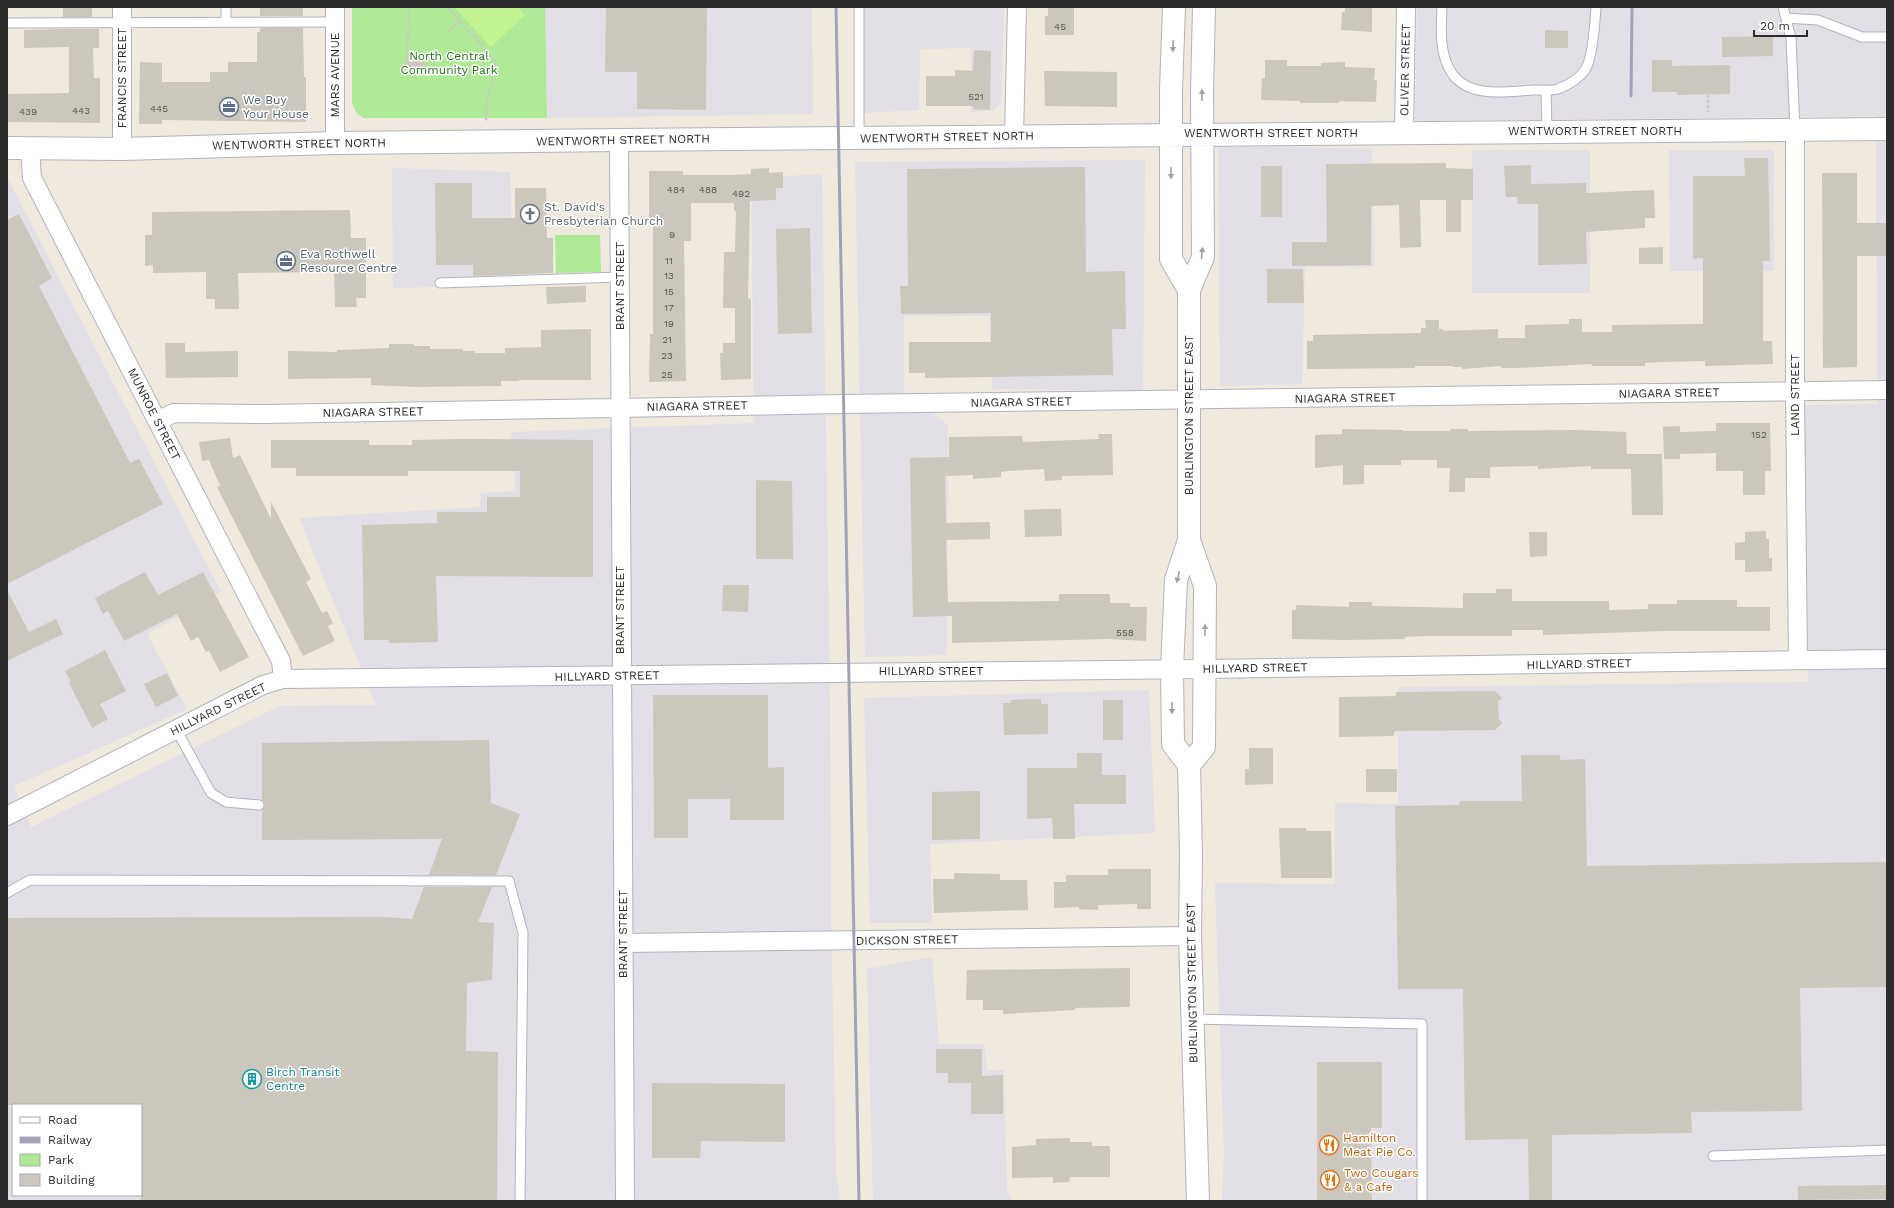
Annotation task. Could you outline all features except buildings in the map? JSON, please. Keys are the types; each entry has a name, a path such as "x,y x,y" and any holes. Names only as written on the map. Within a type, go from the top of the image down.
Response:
{"main road":[{"name":"BURLINGTON STREET EAST","path":"1174,7 1171,259 1188,290"},
{"name":"BURLINGTON STREET EAST","path":"1198,1201 1190,936 1191,855 1189,765 1173,744 1172,669 1176,580 1189,540 1188,290 1203,257 1202,134 1204,7"},
{"name":"WENTWORTH STREET NORTH","path":"7,148 122,149 335,143 1172,134 1887,129"},
{"name":"BURLINGTON STREET EAST","path":"1189,540 1205,586 1204,747 1189,765"}],"street":[{"path":"1014,136 1017,7"},
{"name":"OLIVER STREET","path":"1404,133 1406,7"},
{"name":"FRANCIS STREET","path":"122,15 122,149"},
{"name":"MARS AVENUE","path":"335,15 335,143"},
{"name":"LAND STREET","path":"1795,130 1795,391 1798,660"},
{"name":"BRANT STREET","path":"619,140 625,1201"},
{"name":"MUNROE STREET","path":"30,148 32,178 281,661 283,679"},
{"name":"NIAGARA STREET","path":"157,421 174,413 265,414 620,407 1887,390"},
{"name":"HILLYARD STREET","path":"7,816 263,685 283,679 1204,669 1887,659"},
{"name":"DICKSON STREET","path":"624,943 1190,936"}],"lane":[{"path":"226,7 226,22"},
{"path":"859,7 859,138"},
{"path":"1442,7 1442,47 1446,62 1454,75 1464,85 1477,90 1493,92 1557,89 1576,80 1586,69 1592,44 1596,7"},
{"path":"1783,7 1791,38 1795,130"},
{"path":"7,23 122,15 226,22 335,15"},
{"path":"1786,18 1818,20 1862,37 1887,37"},
{"path":"1546,90 1547,132"},
{"path":"440,284 620,277"},
{"path":"176,729 211,793 226,802 259,805"},
{"path":"7,893 30,880 509,881 523,933 520,1201"},
{"path":"1192,1019 1422,1024 1422,1201"},
{"path":"1713,1156 1887,1150"}],"path":[{"path":"410,7 408,58 421,73 495,72"},
{"path":"447,7 494,59 495,72 487,99 485,142"},
{"path":"447,32 459,20"}],"shaded area":[{"path":"545,7 812,7 813,114 547,118"},
{"path":"863,7 1004,7 1001,100 995,110 971,112 971,48 920,49 919,110 863,113"},
{"path":"1417,7 1887,7 1887,1201 1222,1201 1224,1155 1215,883 1335,884 1335,803 1398,804 1398,687 1808,682 1804,405 1877,404 1876,116 1415,121"},
{"path":"1218,146 1372,149 1374,267 1305,267 1302,384 1220,386"},
{"path":"1472,150 1590,150 1590,293 1472,293"},
{"path":"1669,150 1774,150 1774,271 1670,271"},
{"path":"1145,160 1143,391 992,389 989,316 904,316 904,390 948,425 947,655 865,657 855,162"},
{"path":"392,168 510,172 513,285 393,288"},
{"path":"822,174 830,693 831,914 836,1170 840,1201 7,1201 7,177 221,592 147,634 187,709 14,786 31,827 280,706 376,705 299,518 480,507 481,493 516,491 511,432 754,423 751,178"},
{"path":"1149,690 1155,833 930,844 932,923 870,923 864,698"},
{"path":"932,957 939,1044 984,1044 987,1070 1004,1070 1007,1191 1014,1201 873,1201 867,969"}],"green space":[{"name":"North Central Community Park","path":"352,7 545,7 547,118 363,118 356,112 352,103"},
{"path":"454,7 518,7 525,15 491,47"},
{"path":"555,235 600,235 601,272 556,273"}],"railway":[{"path":"836,7 859,1201"},
{"path":"1631,96 1632,7"}],"place":[{"name":"We Buy Your House","path":"229,107"},
{"name":"St. David's Presbyterian Church","path":"530,214"},
{"name":"Eva Rothwell Resource Centre","path":"286,261"},
{"name":"Birch Transit Centre","path":"252,1079"},
{"name":"Hamilton Meat Pie Co.","path":"1329,1145"},
{"name":"Two Cougars & a Cafe","path":"1330,1180"}]}
